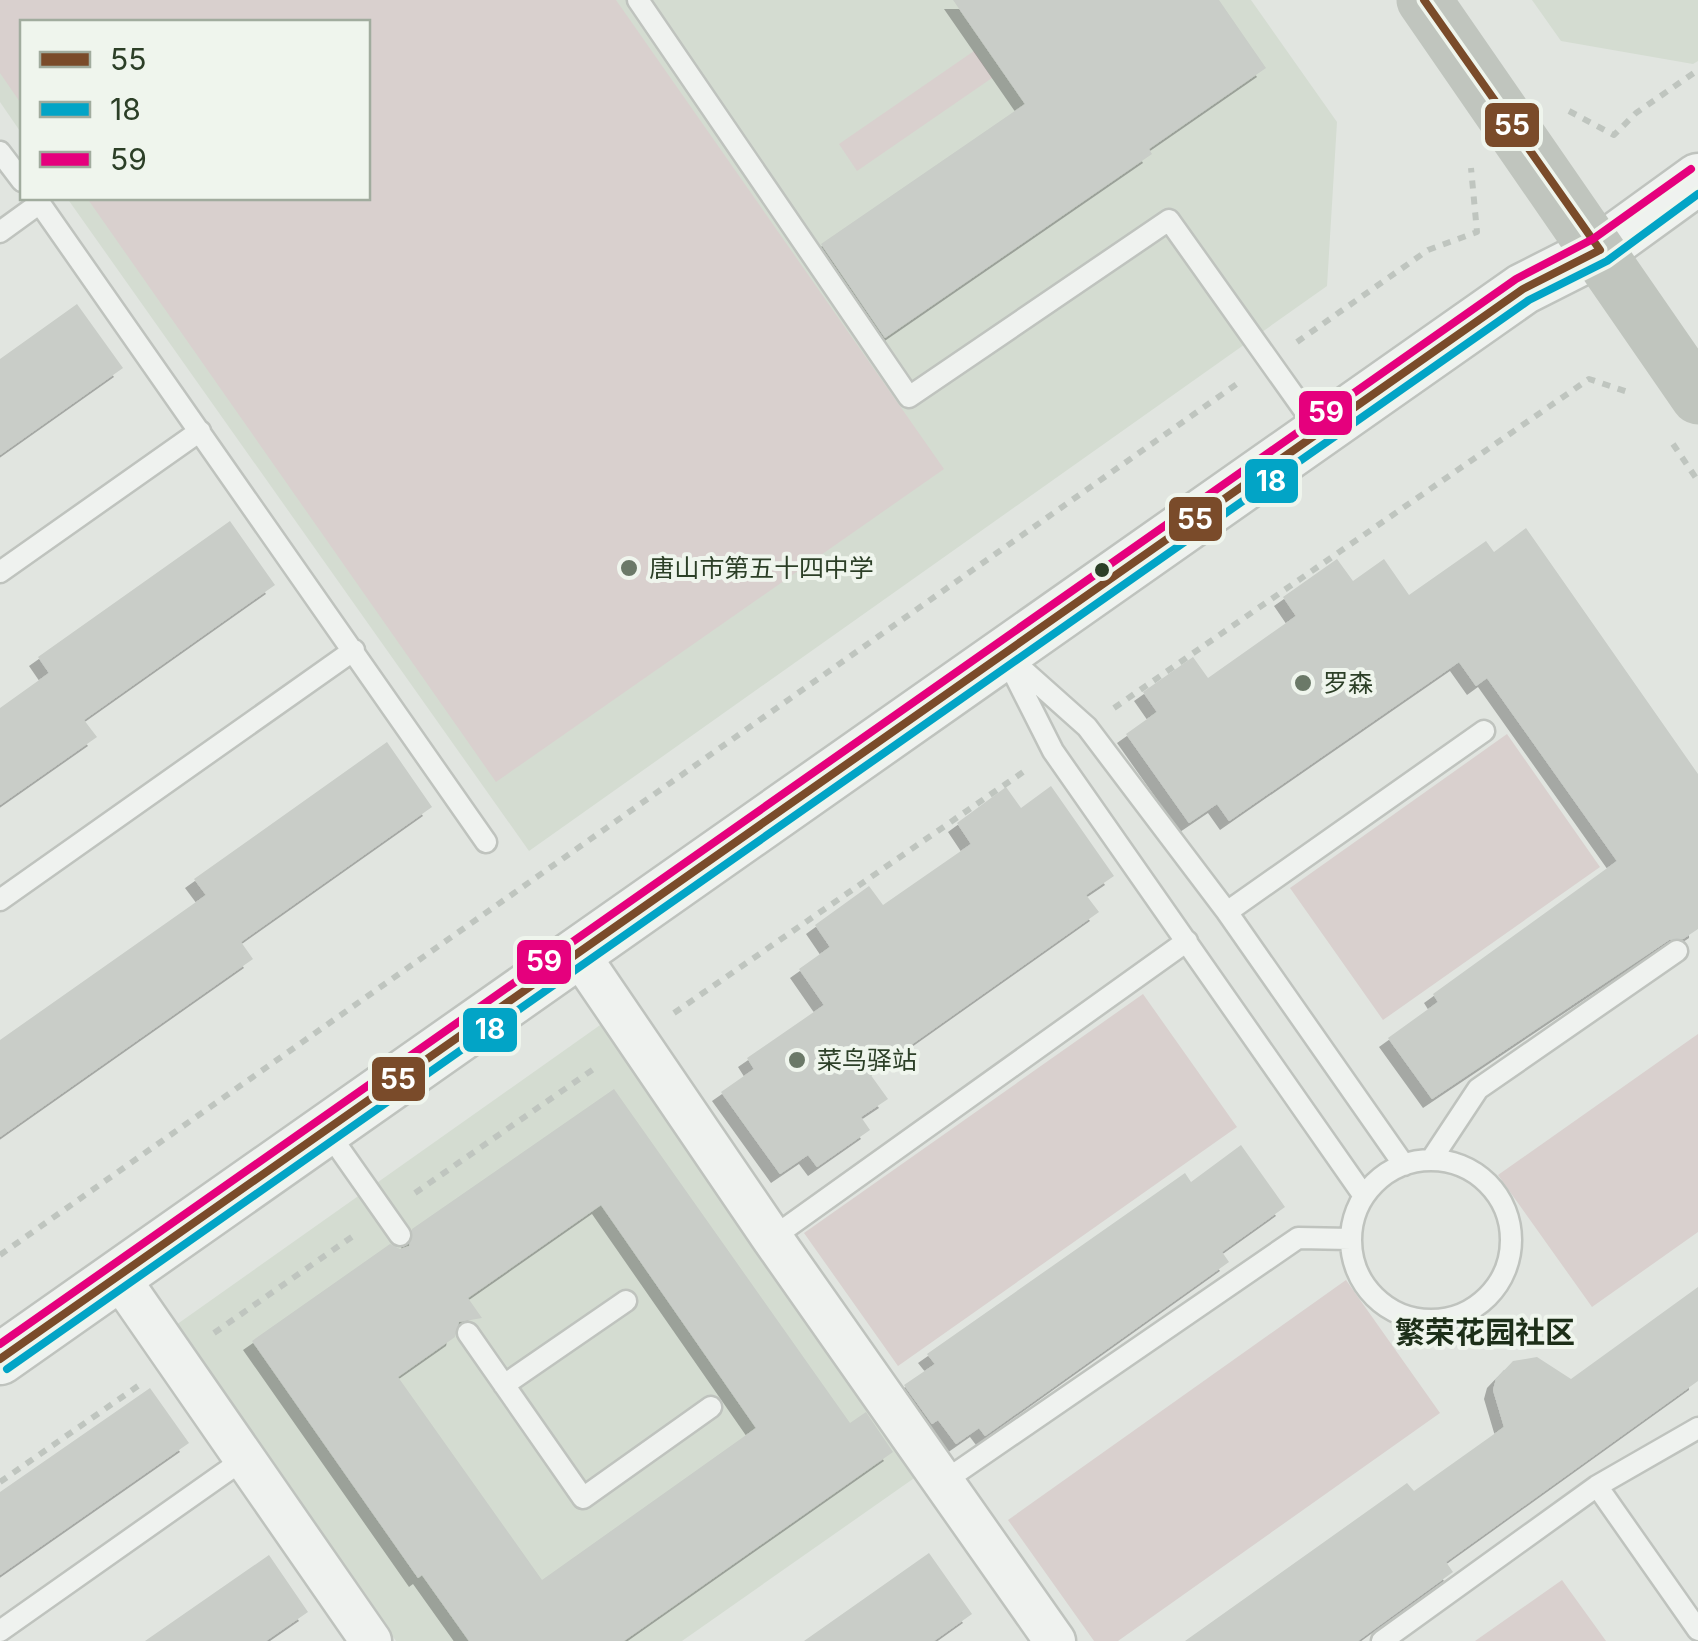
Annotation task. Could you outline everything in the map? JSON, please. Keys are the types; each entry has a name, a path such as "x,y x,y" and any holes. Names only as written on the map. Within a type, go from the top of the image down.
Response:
{"main road":[{"path":"1424,0 1698,397"}],"street":[{"path":"1,1355 1523,289 1600,250 1698,179"},
{"path":"578,953 1055,1641"},
{"path":"118,1276 363,1638"}],"lane":[{"path":"638,0 909,397 1169,220 1320,432"},
{"path":"0,152 20,178"},
{"path":"0,232 38,200 486,842"},
{"path":"0,572 200,431"},
{"path":"0,900 354,650"},
{"path":"1004,654 1087,726 1228,912 1404,1165"},
{"path":"1004,654 1052,751 1364,1196"},
{"path":"1228,912 1484,731"},
{"path":"772,1238 1187,942"},
{"path":"1431,1160 1478,1089 1677,951"},
{"path":"326,1129 400,1235"},
{"path":"1431,1160 1457,1164 1481,1176 1504,1209 1511,1248 1504,1274 1488,1297 1466,1312 1439,1319 1413,1318 1388,1307 1368,1289 1355,1266 1351,1239 1364,1196 1382,1177 1404,1165 1431,1160"},
{"path":"942,1482 1298,1238 1351,1239"},
{"path":"504,1385 626,1300"},
{"path":"468,1333 583,1498 711,1407"},
{"path":"1382,1641 1597,1486 1698,1428"},
{"path":"0,1630 244,1458"},
{"path":"1597,1486 1698,1630"}],"path":[{"path":"1614,136 1636,113 1698,70"},
{"path":"0,1255 1428,250 1477,232"},
{"path":"1087,726 1588,379"},
{"path":"0,1482 1052,751"}],"shaded area":[{"name":"唐山市第五十四中学","path":"0,0 1251,0 1337,122 1327,286 529,851 68,200 370,200 370,20 20,20 20,131 0,102"},
{"path":"0,0 616,0 944,469 496,782 88,200 370,200 370,20 20,20 20,102 0,73"},
{"path":"1532,0 1698,0 1698,61 1693,64 1561,41"},
{"path":"974,51 992,78 857,171 839,144"},
{"path":"1507,734 1600,867 1383,1020 1290,888"},
{"path":"1143,994 1237,1127 898,1366 804,1233"},
{"path":"603,1023 920,1474 682,1641 396,1641 176,1325"},
{"path":"1698,1034 1698,1232 1592,1307 1498,1175"},
{"path":"1346,1280 1440,1413 1118,1641 1094,1641 1008,1520"},
{"path":"1562,1580 1606,1641 1475,1641"}],"building":[{"path":"953,0 1219,0 1266,68 1149,149 1152,154 885,338 821,244 1025,104"},
{"path":"77,304 123,368 0,455 0,359"},
{"path":"230,521 275,585 84,720 97,737 0,805 0,708 49,673 38,657"},
{"path":"1526,528 1698,774 1698,929 1683,939 1669,940 1432,1099 1388,1038 1438,1002 1433,994 1617,861 1487,678 1476,686 1459,662 1229,821 1217,804 1189,823 1126,734 1157,712 1143,692 1193,657 1208,678 1296,616 1283,597 1337,559 1353,581 1384,559 1409,595 1486,541 1494,552"},
{"path":"387,742 432,807 241,942 253,959 0,1137 0,1040 206,895 194,879"},
{"path":"1051,786 1114,876 1086,895 1099,912 870,1074 888,1099 861,1117 870,1130 817,1167 808,1155 780,1174 721,1092 754,1069 747,1058 824,1005 799,969 830,947 815,925 869,886 883,905 971,844 957,823 1006,787 1021,808"},
{"path":"614,1089 850,1423 866,1412 893,1452 624,1641 469,1641 422,1575 418,1578 252,1341 390,1244 400,1249 409,1246 412,1229","holes":["601,1205 756,1428 542,1580 398,1377 455,1337 459,1322 482,1318 468,1298"]},
{"path":"1241,1145 1285,1207 1222,1252 1229,1262 985,1436 979,1428 956,1444 938,1420 932,1424 904,1385 935,1364 927,1354 1185,1173 1191,1182"},
{"path":"1698,1287 1698,1381 1446,1562 1453,1572 1358,1641 1185,1641 1407,1483 1414,1491 1504,1427 1493,1390 1496,1379 1513,1361 1537,1357 1571,1379"},
{"path":"150,1388 189,1443 0,1575 0,1492"},
{"path":"929,1553 972,1614 934,1641 804,1641"},
{"path":"269,1555 308,1612 266,1641 145,1641"}],"transit line":[{"name":"55","path":"1424,0 1600,250"},
{"name":"59","path":"0,1344 1516,279 1593,239 1691,169"},
{"name":"18","path":"7,1369 1529,300 1607,261 1698,194"},
{"name":"55","path":"0,1359 1523,289 1600,250"}],"place":[{"name":"唐山市第五十四中学","path":"629,568"},
{"name":"罗森","path":"1303,683"},
{"name":"菜鸟驿站","path":"797,1060"}],"district":[{"name":"繁荣花园社区","path":"1485,1332"}]}
